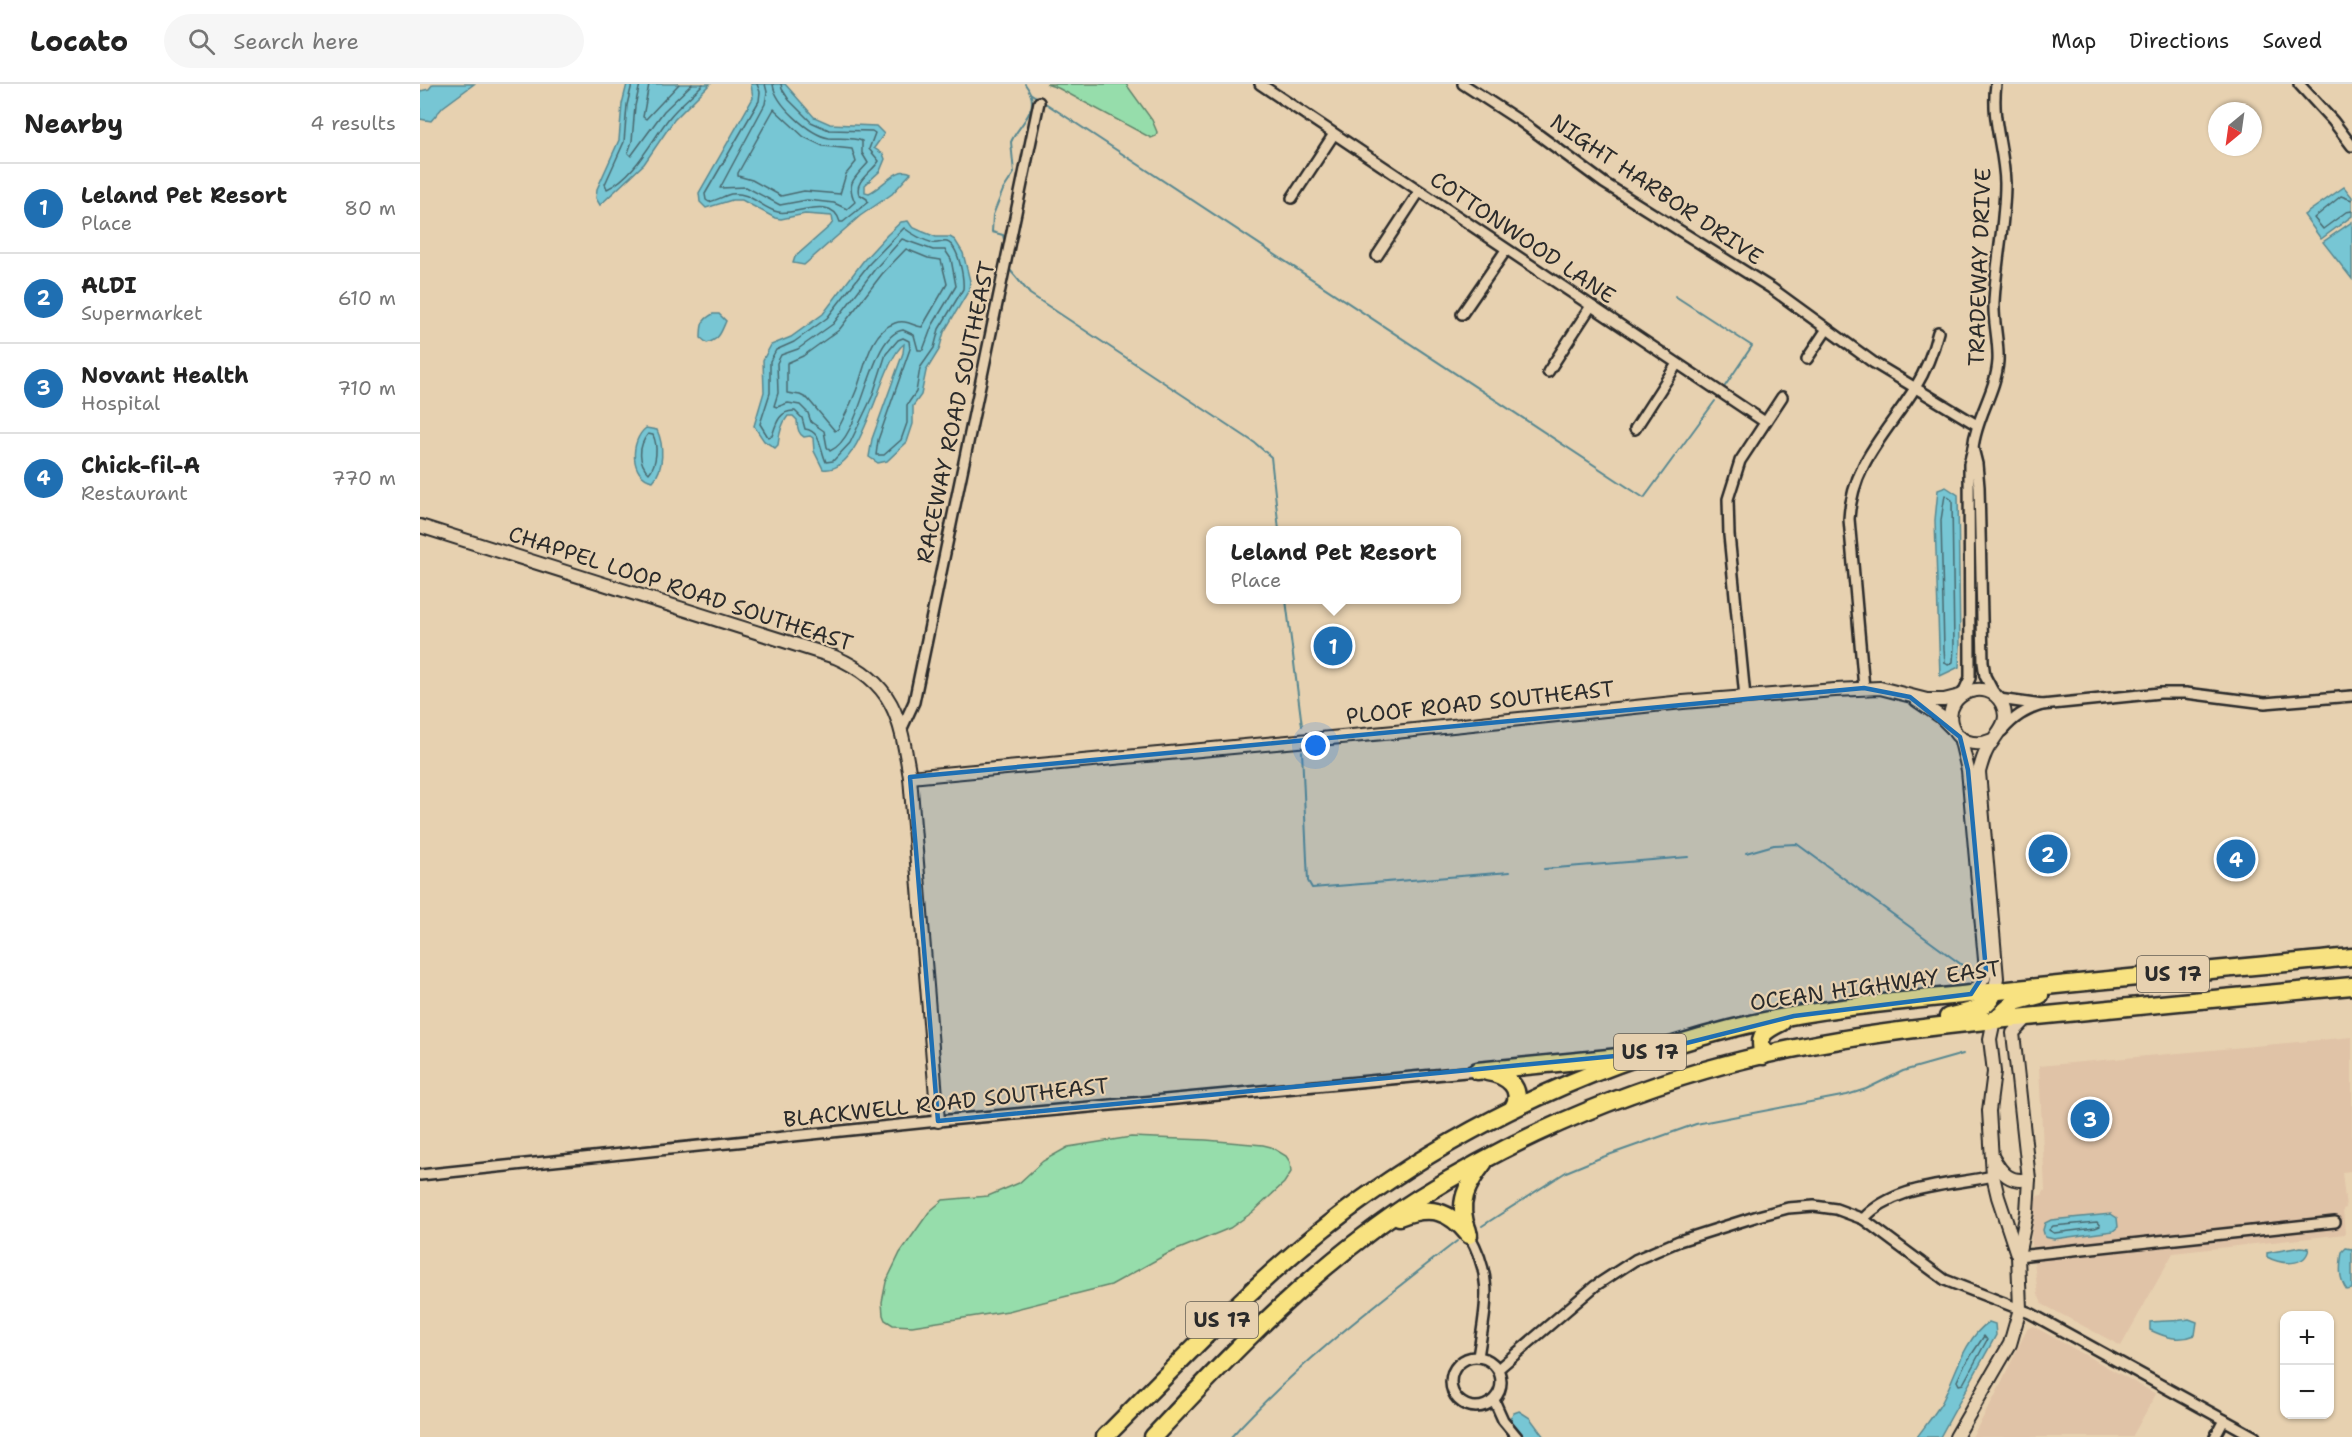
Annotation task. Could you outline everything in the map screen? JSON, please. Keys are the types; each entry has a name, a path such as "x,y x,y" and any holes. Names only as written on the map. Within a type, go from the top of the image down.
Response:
{"highway":[{"name":"OCEAN HIGHWAY EAST","path":"1105,1437 1255,1288 1305,1244 1395,1177 1457,1138 1513,1108 1591,1074 1647,1053 1733,1028 1878,1003 2352,957"},
{"path":"2242,996 2242,987 2246,979 2307,961"},
{"path":"2176,1002 2217,989 2220,979 2219,970"},
{"path":"1994,1020 2005,1009 2021,999 2116,979"},
{"name":"US 17","path":"1152,1437 1216,1369 1278,1309 1316,1275 1418,1198 1490,1156 1546,1129 1643,1089 1708,1069 1763,1056 1868,1036 1994,1020 2352,986"},
{"path":"1868,1036 1979,1009 1989,1003 1994,991"},
{"path":"1763,1056 1760,1040 1764,1032 1794,1016"},
{"path":"1477,1071 1647,1053"},
{"path":"1477,1071 1500,1076 1515,1086 1518,1095 1513,1108"},
{"path":"1469,1235 1464,1222 1463,1197 1470,1183 1490,1156"},
{"path":"1382,1224 1404,1215 1430,1210 1453,1218 1469,1235"}],"street":[{"name":"COTTONWOOD LANE","path":"1260,84 1765,422"},
{"name":"NIGHT HARBOR DRIVE","path":"1463,84 1520,121 1604,183 1741,268 1874,363 1977,425"},
{"name":"TRADEWAY DRIVE","path":"1961,695 1970,678 1971,668 1969,464 1977,425 1991,394 1998,361 1994,305 2005,183 1994,118 1996,84"},
{"path":"2299,84 2333,121 2352,146"},
{"name":"RACEWAY ROAD SOUTHEAST","path":"902,728 914,702 1039,102"},
{"path":"1292,198 1334,134"},
{"path":"1377,256 1419,192"},
{"path":"1462,315 1506,250"},
{"path":"1548,372 1591,306"},
{"path":"1807,359 1827,329"},
{"path":"1864,688 1849,519 1851,500 1864,463 1915,389 1928,364 1938,332"},
{"path":"1635,429 1677,364"},
{"path":"1744,697 1729,535 1728,499 1740,460 1782,397"},
{"name":"TRADEWAY DRIVE","path":"1973,448 1979,487 1983,662 1985,676 1997,697"},
{"name":"CHAPPEL LOOP ROAD SOUTHEAST","path":"420,526 835,657 852,664 876,683 897,714 902,728 910,777 938,1121"},
{"name":"PLOOF ROAD SOUTHEAST","path":"910,777 1744,697 1864,688 1886,690 1927,700 1944,700 1961,695"},
{"path":"1971,994 1984,978 1986,971 1968,770 1951,712 1961,695 1979,689 1997,697 2042,705"},
{"path":"1957,734 1976,744 1996,737 2013,719 2028,709 2042,705 2160,693 2186,693 2274,703 2352,696"},
{"name":"PLOOF ROAD SOUTHEAST","path":"1910,696 1925,705 1957,734"},
{"path":"1994,991 1997,978 1979,772 1982,760 2003,728 2005,713 1997,697"},
{"path":"1956,1437 2010,1344 2020,1309 2018,1256 2027,1212 2029,1179 2013,1033 2028,1017"},
{"path":"1994,1020 1990,1039 1994,1072 1989,1111 1993,1176 2018,1256"},
{"name":"BLACKWELL ROAD SOUTHEAST","path":"420,1174 938,1121 1477,1071"},
{"path":"1993,1157 1998,1167 2010,1179 2020,1181 2029,1179"},
{"path":"1863,1219 1881,1203 1900,1194 1993,1176"},
{"path":"1498,1369 1595,1286 1621,1268 1655,1250 1788,1208 1827,1207 1863,1219 1945,1280 2020,1309 2254,1437"},
{"path":"2018,1256 2335,1222"},
{"path":"1469,1235 1481,1257 1486,1281 1486,1305 1478,1357"},
{"path":"1478,1357 1492,1363 1498,1369 1501,1385 1494,1400 1484,1406 1464,1404 1452,1390 1451,1381 1456,1368 1470,1358 1478,1357"},
{"path":"1494,1400 1503,1420 1517,1437"},
{"path":"2215,1437 2224,1420"}],"highlighted area":[{"path":"1864,688 1910,697 1960,737 1968,770 1986,971 1971,994 1794,1016 1647,1053 938,1121 910,777"}],"shaded area":[{"path":"2352,1037 2352,1171 2342,1172 2346,1208 2343,1209 2345,1234 2173,1253 2121,1346 2042,1304 2038,1294 2031,1239 2034,1201 2045,1190 2039,1066"},
{"path":"2033,1326 2156,1394 2132,1437 1972,1437 1995,1396 2027,1329"}],"green space":[{"path":"1046,84 1126,84 1152,120 1157,132 1156,136 1151,138 1058,88"},
{"path":"1131,1137 1263,1145 1286,1156 1290,1162 1291,1172 1284,1183 1253,1212 1230,1228 1167,1254 1111,1285 1008,1311 912,1326 893,1325 885,1320 882,1302 886,1282 900,1253 929,1212 943,1200 988,1196 1019,1183 1043,1161 1068,1147"}],"water":[{"path":"433,84 474,84 443,107 431,121 420,119 420,91 429,89"},
{"path":"627,84 710,84 674,120 644,164 600,205 596,198 597,189 619,140 622,104"},
{"path":"751,84 785,84 814,117 830,124 876,126 884,134 874,148 883,154 885,159 880,171 865,185 865,192 869,193 874,190 895,174 906,171 911,173 892,194 860,216 804,265 793,263 795,257 830,226 833,222 832,216 805,214 781,219 742,200 732,200 706,208 700,202 699,193 753,98"},
{"path":"2344,187 2352,197 2352,216 2321,239 2304,215"},
{"path":"908,221 912,227 921,231 936,237 950,237 955,240 963,253 970,281 969,290 944,332 939,350 926,371 921,395 913,406 913,424 907,442 887,461 878,463 869,457 872,439 903,353 904,344 895,355 860,437 849,455 837,466 823,469 814,451 813,438 800,434 797,420 793,416 788,416 784,422 778,445 775,448 764,441 754,426 764,392 763,360 771,345 791,337 823,314 864,260 901,222"},
{"path":"2352,222 2352,279 2323,242"},
{"path":"713,314 719,314 726,321 717,337 707,343 701,338 702,327 704,321"},
{"path":"646,428 657,430 661,443 661,464 653,481 640,473 634,458 637,441"},
{"path":"1946,487 1958,495 1960,647 1959,667 1940,676 1935,520 1938,490"},
{"path":"2111,1214 2117,1218 2118,1227 2113,1231 2054,1239 2045,1237 2043,1230 2045,1223 2051,1220"},
{"path":"2301,1247 2309,1248 2307,1254 2303,1259 2292,1263 2267,1257 2267,1253"},
{"path":"2346,1248 2352,1249 2352,1289 2347,1290 2340,1272 2342,1252"},
{"path":"2189,1319 2197,1322 2195,1335 2189,1337 2172,1338 2150,1330 2150,1322"},
{"path":"1989,1322 1995,1324 1996,1335 1940,1437 1917,1437 1942,1402 1973,1338"},
{"path":"1519,1411 1530,1418 1544,1437 1523,1437 1510,1425 1508,1420"}],"waterway":[{"path":"1005,244 1003,235 992,232 993,215 1003,190 1014,173 1011,142 1031,108 1032,101 1025,84"},
{"path":"1030,93 1644,498 1715,401"},
{"path":"1010,270 1030,294 1255,443 1271,457 1279,526"},
{"path":"1675,296 1752,346 1725,386"},
{"path":"1287,604 1302,726"},
{"path":"1302,751 1308,881 1312,888 1510,872"},
{"path":"1746,853 1774,845 1797,844 1962,965"},
{"path":"1544,869 1688,857"},
{"path":"1482,1226 1566,1172 1600,1158 1696,1124 1847,1095 1866,1089 1903,1071 1963,1054"},
{"path":"1231,1437 1311,1359 1457,1241"}],"place":[{"name":"Leland Pet Resort","path":"1333,646"},
{"name":"ALDI","path":"2048,854"},
{"name":"Chick-fil-A","path":"2236,859"},
{"name":"Novant Health","path":"2090,1119"}]}
